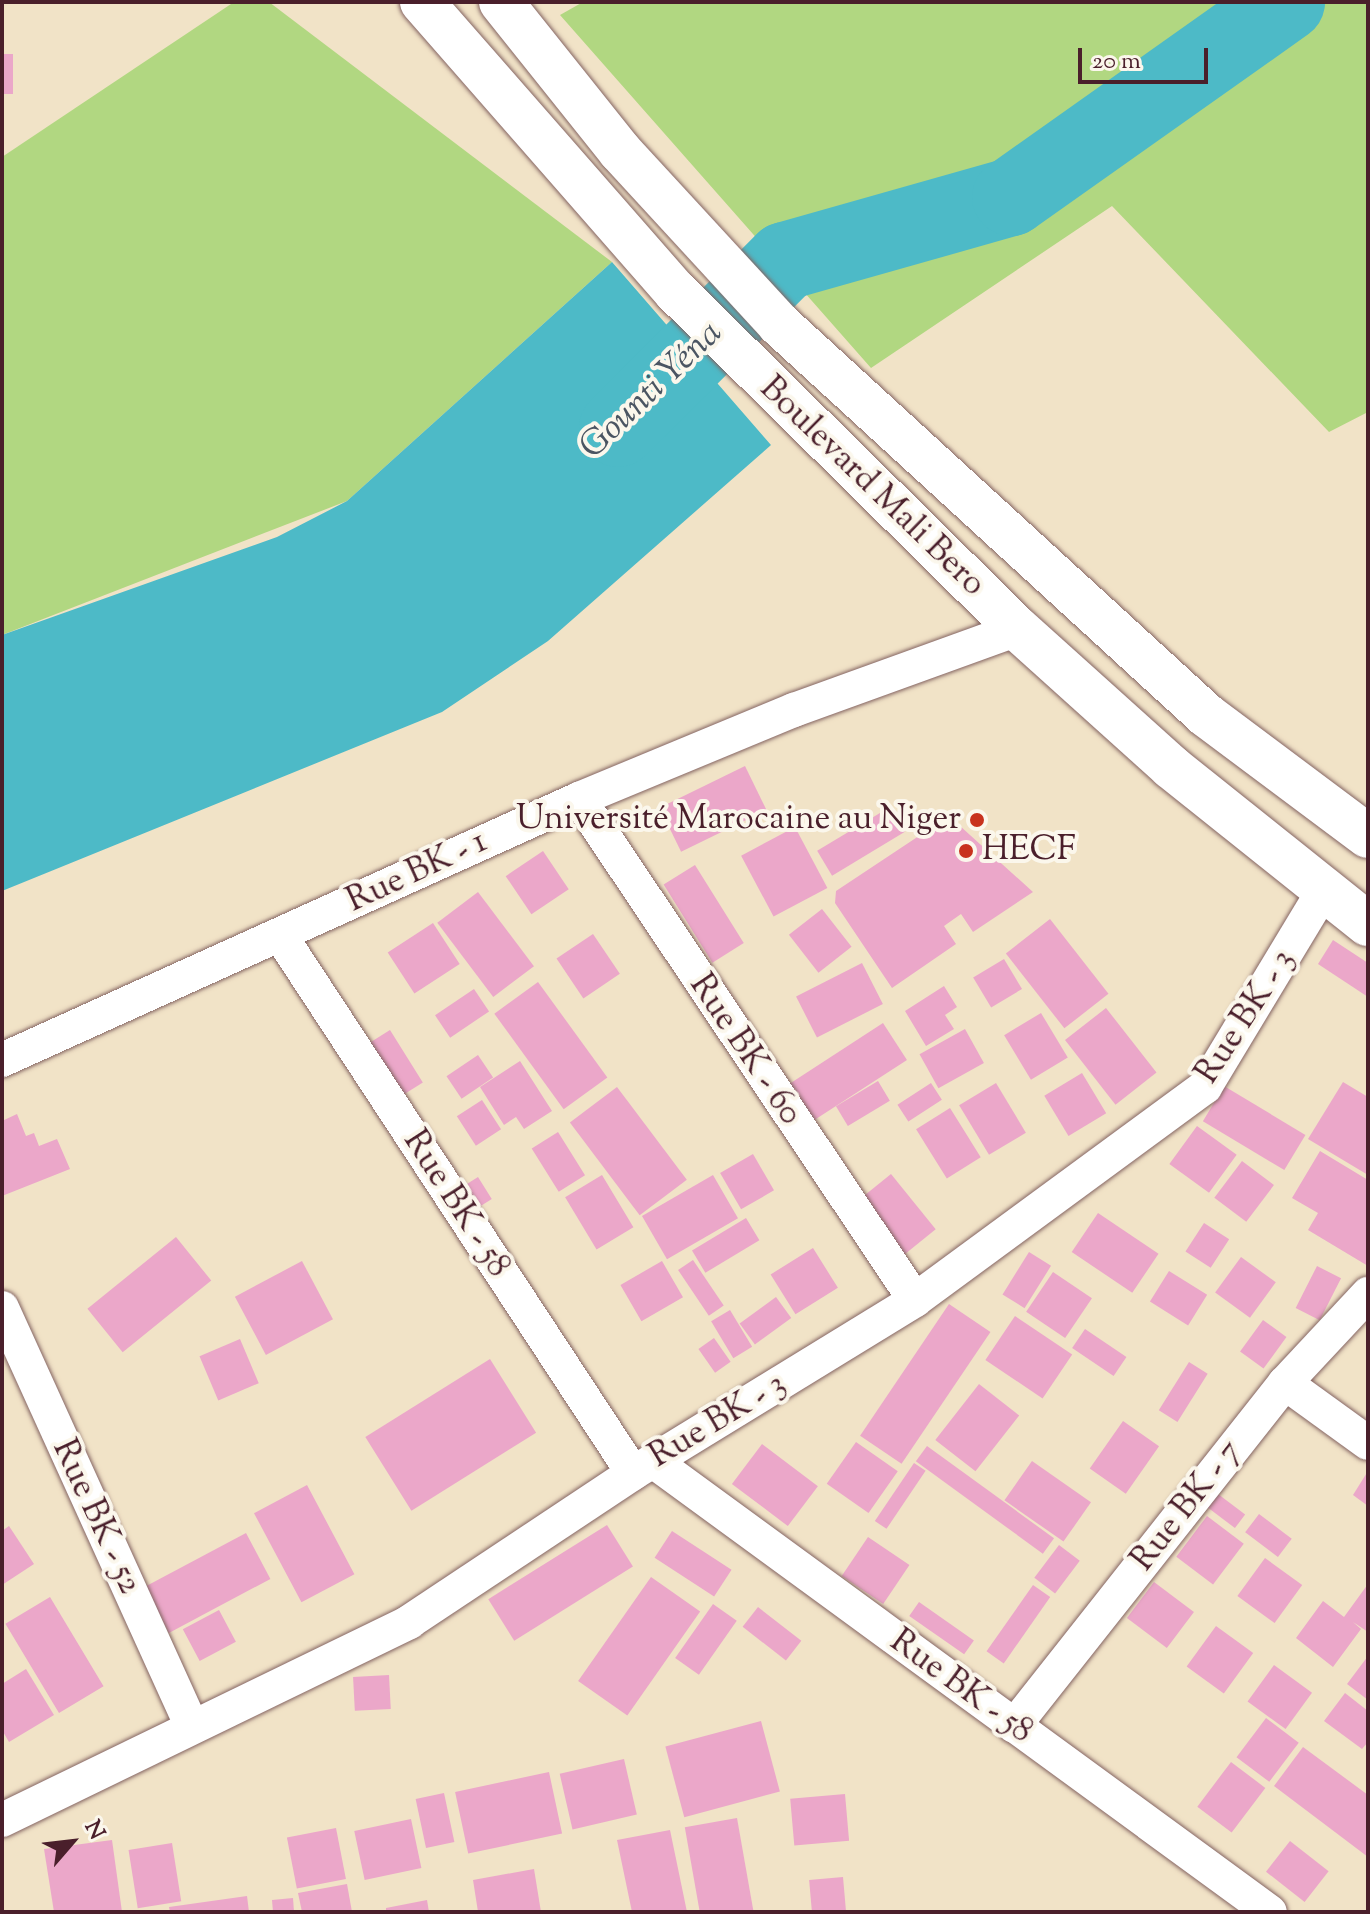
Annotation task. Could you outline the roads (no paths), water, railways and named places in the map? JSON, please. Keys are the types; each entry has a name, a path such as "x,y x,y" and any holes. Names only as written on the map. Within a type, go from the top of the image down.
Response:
{"main road":[{"name":"Boulevard Mali Bero","path":"422,2 676,292 1018,629 1171,767 1368,924"},
{"name":"Boulevard Mali Bero","path":"501,2 620,151 779,324 1206,715 1368,836"}],"street":[{"name":"Rue BK - 1","path":"2,1060 579,799 794,710 1018,629"},
{"name":"Rue BK - 60","path":"579,799 915,1300"},
{"name":"Rue BK - 3","path":"2,1820 191,1725 409,1622 643,1467 915,1300 1182,1108 1205,1087 1324,890"},
{"name":"Rue BK - 58","path":"280,935 643,1467 1014,1726 1270,1912"},
{"name":"Rue BK - 7","path":"1014,1726 1285,1383 1368,1294"},
{"name":"Rue BK - 52","path":"2,1308 191,1725"},
{"path":"1285,1383 1368,1443"}],"water":[{"path":"612,262 771,445 548,641 442,712 2,891 2,635 277,537 347,501"}],"waterway":[{"name":"Gounti Yéna","path":"618,428 785,261 1011,197 1286,2"}],"place":[{"name":"Université Marocaine au Niger","path":"977,820"},
{"name":"HECF","path":"966,851"}]}
